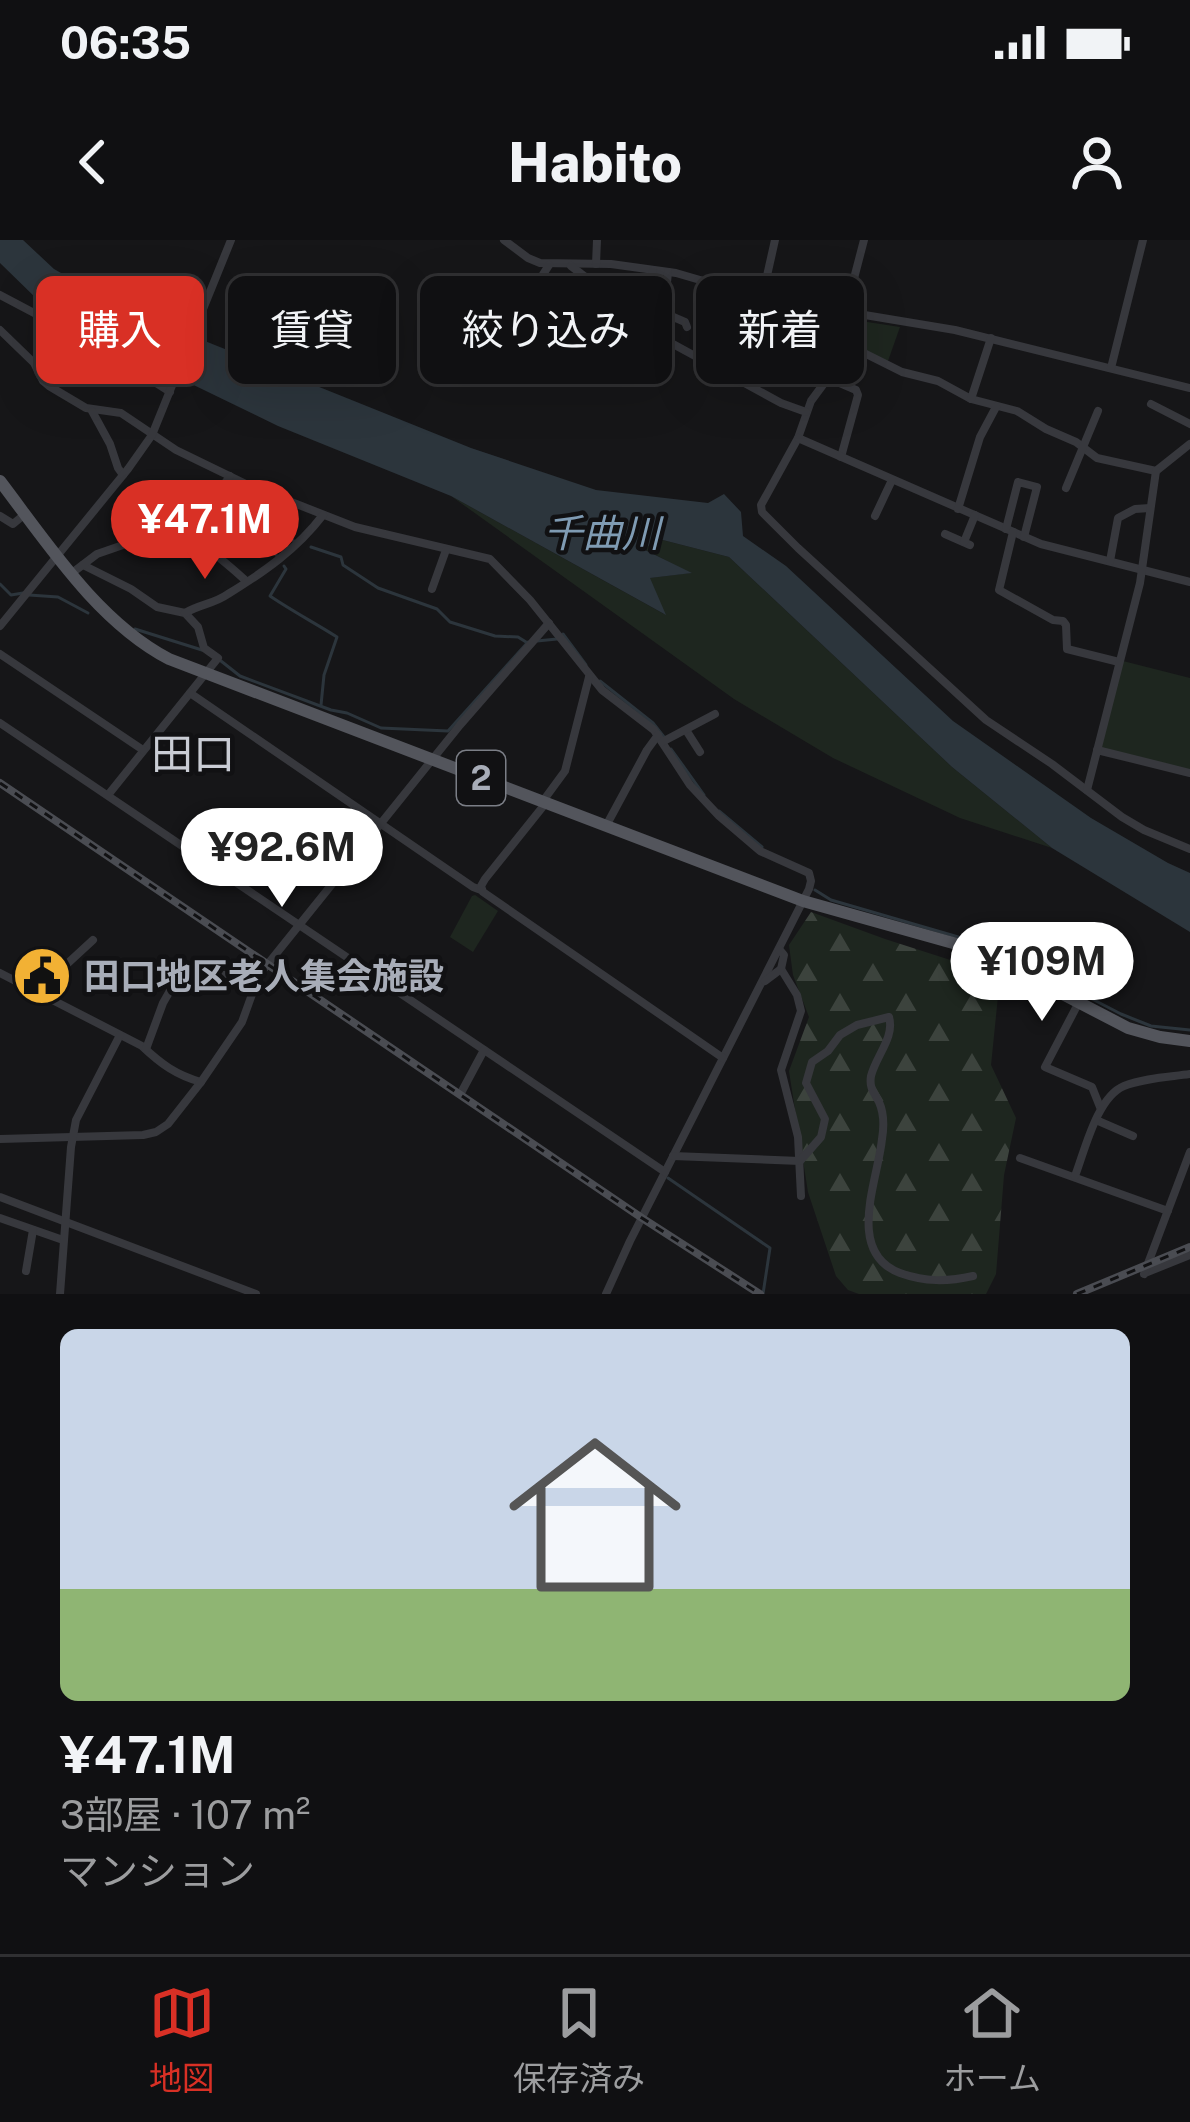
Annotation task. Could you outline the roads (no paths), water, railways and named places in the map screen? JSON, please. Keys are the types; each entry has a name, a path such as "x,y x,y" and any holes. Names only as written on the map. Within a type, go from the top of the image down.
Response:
{"main road":[{"name":"2","path":"0,482 57,553 78,569 95,601 132,636 159,653 803,901 978,950 1128,1028 1190,1041"}],"street":[{"path":"0,626 152,435 231,240"},
{"path":"504,240 528,258 549,265 574,269 596,264 696,278"},
{"path":"596,264 597,240"},
{"path":"767,276 775,240"},
{"path":"855,276 864,240"},
{"path":"1111,368 1143,240"},
{"path":"549,265 530,295 530,300 549,311 555,310 574,269"},
{"path":"574,269 583,276"},
{"path":"652,276 653,270"},
{"path":"668,272 664,313 687,327"},
{"path":"0,296 171,389"},
{"path":"864,315 991,338 1190,388"},
{"path":"0,330 34,363 43,381 98,418 123,475"},
{"path":"971,399 991,338"},
{"path":"864,353 902,372 938,381 971,399 1017,411 1096,458 1156,471"},
{"path":"746,384 806,412"},
{"path":"823,384 761,505 762,512 986,720 1144,830 1190,849"},
{"path":"841,457 858,395 845,384"},
{"path":"1150,404 1190,424"},
{"path":"958,508 980,437 996,407"},
{"path":"91,410 121,412 176,450 323,515 490,560 602,690 660,738 690,785 719,816 760,851 809,873 803,901 606,1294"},
{"path":"1066,488 1098,411"},
{"path":"798,438 1041,544 1190,582"},
{"path":"1087,792 1142,570 1156,471 1190,444"},
{"path":"78,569 97,554 158,536 172,520 208,507 230,476"},
{"path":"875,515 892,480"},
{"path":"1024,537 1037,487 1018,482 999,590 1065,622 1067,649 1120,662"},
{"path":"1110,561 1118,518 1150,508"},
{"path":"0,516 13,524 25,514"},
{"path":"185,613 228,595 282,560 323,515"},
{"path":"945,534 967,543 975,515"},
{"path":"172,520 246,581"},
{"path":"432,589 446,550"},
{"path":"78,569 131,589 158,608 185,613 198,627 204,648 217,659 108,795"},
{"path":"0,1139 156,1132 172,1120 242,1022 259,974 549,623"},
{"path":"0,654 143,750"},
{"path":"481,890 484,879 565,771 590,675"},
{"path":"190,693 723,1058"},
{"path":"606,826 646,750 660,738 715,714"},
{"path":"0,722 665,1172"},
{"path":"686,730 700,752"},
{"path":"1097,750 1190,773"},
{"path":"40,994 93,940"},
{"path":"779,949 784,955 782,969 801,1004 799,1024 781,1070 798,1137 801,1196"},
{"path":"763,981 782,969"},
{"path":"146,1049 175,982 205,975 259,974"},
{"path":"1,976 146,1049 166,1068 201,1082"},
{"path":"1079,1002 1045,1066 1092,1087 1101,1108"},
{"path":"800,1161 824,1132 824,1113 806,1083 812,1062 846,1031 889,1017 892,1024 870,1083 882,1113 883,1136 870,1209 871,1243 878,1258 903,1274 940,1282 973,1276"},
{"path":"60,1294 72,1139 78,1115 120,1035"},
{"path":"462,1090 483,1052"},
{"path":"1075,1176 1101,1108 1121,1087 1190,1074"},
{"path":"1096,1120 1133,1136"},
{"path":"1190,1152 1144,1274 1190,1255"},
{"path":"674,1156 800,1161"},
{"path":"1020,1157 1168,1211"},
{"path":"0,1197 256,1294"},
{"path":"0,1218 63,1240"},
{"path":"26,1270 33,1230"}],"water":[{"name":"千曲川","path":"0,240 23,240 66,276 36,276 36,298 0,263"},
{"name":"千曲川","path":"204,341 228,350 228,384 312,384 471,448 596,490 708,503 724,494 741,512 743,536 786,566 953,721 1091,818 1190,873 1190,932 1052,848 952,767 729,557 655,538 645,550 692,573 650,578 666,615 451,496 278,426 191,384 204,384"}],"waterway":[{"path":"285,504 272,528 294,541"},
{"path":"271,530 262,540 277,556"},
{"path":"311,547 341,557 343,565 378,588 437,609 450,622 526,642"},
{"path":"284,566 270,596 337,637 324,675 321,705"},
{"path":"0,584 11,595 23,593"},
{"path":"29,595 58,597 88,613"},
{"path":"135,629 202,650"},
{"path":"563,634 586,665"},
{"path":"537,641 557,639"},
{"path":"221,661 240,676 381,728 448,731 528,642"},
{"path":"600,681 664,737"},
{"path":"671,749 704,795"},
{"path":"719,811 762,847"},
{"path":"815,890 831,900 1000,951 1151,1026 1190,1030"},
{"path":"668,1178 770,1248 763,1294"}],"railway":[{"path":"0,783 760,1294"},
{"path":"1077,1294 1190,1247"}],"place":[{"name":"田口地区老人集会施設","path":"42,976"}],"district":[{"name":"田口","path":"193,753"}]}
